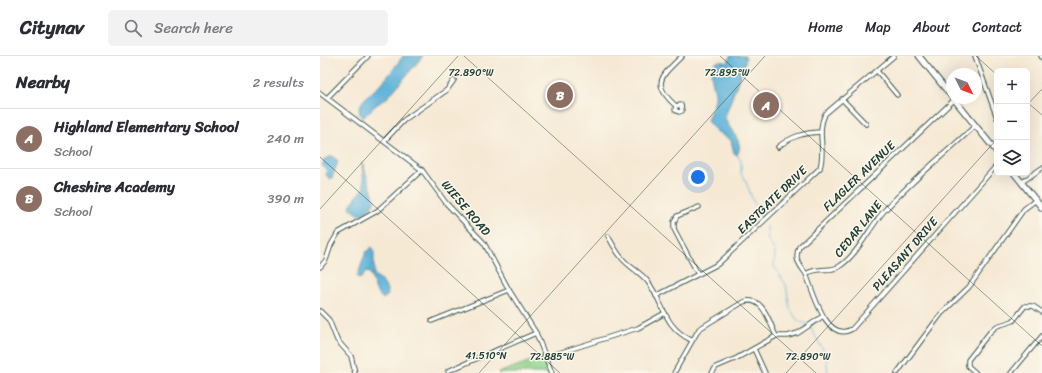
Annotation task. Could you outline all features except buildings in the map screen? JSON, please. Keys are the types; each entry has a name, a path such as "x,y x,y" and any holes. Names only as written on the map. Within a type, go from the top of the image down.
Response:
{"highway":[{"path":"919,56 946,89"},
{"path":"958,104 994,148"},
{"path":"1017,176 1042,208"}],"street":[{"path":"327,98 368,56"},
{"path":"676,106 664,96 661,90 661,78 682,56"},
{"name":"EASTGATE DRIVE","path":"656,296 718,264 820,168 823,156 820,132 825,114 894,56"},
{"path":"975,56 994,110"},
{"path":"877,71 897,95"},
{"path":"384,141 404,120 447,90 454,80"},
{"name":"WIESE ROAD","path":"320,93 422,170 446,203 484,243 536,333 552,373"},
{"path":"842,99 866,124"},
{"name":"FLAGLER AVENUE","path":"806,274 797,261 796,254 799,248 947,104"},
{"name":"CEDAR LANE","path":"806,274 814,269 834,270 840,266 851,256 886,209 976,125"},
{"path":"778,147 790,138 803,133 820,132"},
{"name":"PLEASANT DRIVE","path":"823,316 831,328 838,332 846,332 852,329 994,168"},
{"path":"1022,182 1042,168"},
{"path":"320,267 326,260 331,245 338,233 377,211 422,170"},
{"path":"897,373 941,314 969,287 1024,209 1036,200"},
{"path":"698,274 674,229 674,222 677,216 699,207"},
{"path":"608,236 620,257 643,275 673,328 679,334 691,340"},
{"path":"712,373 716,367 754,349 776,336 788,336 798,333 823,316 806,274"},
{"path":"432,321 510,290"},
{"path":"674,373 691,340 699,329 750,300 761,305 776,336"},
{"path":"976,373 968,366 968,360 990,332 997,326 1013,321 1025,306 1033,306 1042,312"},
{"path":"320,311 329,320 337,340 351,356 355,373"},
{"path":"546,357 638,328 665,313"},
{"path":"448,371 536,333"},
{"path":"1011,373 1042,336"},
{"path":"754,349 765,373"}],"green space":[{"path":"544,356 550,373 498,373"}],"water":[{"path":"403,56 423,56 388,97 376,105 364,117 361,117 359,112 360,107 365,98 381,84"},
{"path":"730,56 745,56 746,59 725,117 726,122 738,140 739,150 737,155 734,153 731,140 716,131 707,121 715,99 711,73 712,68 714,64 719,61 728,63"},
{"path":"332,156 338,161 332,178 330,179 326,175 327,171 322,165 325,159"},
{"path":"362,162 375,200 369,210 360,215 350,208 351,204 364,188"},
{"path":"372,247 374,249 374,274 383,283 388,295 383,299 377,293 370,273 366,272 360,279 357,277 366,252"}],"waterway":[{"path":"737,155 741,161 741,174 745,179 753,201 763,216"},
{"path":"767,226 768,240 775,252 774,266 786,285 790,309 798,321 808,324"},
{"path":"810,327 826,355 828,373"}],"place":[{"name":"Cheshire Academy","path":"560,95"},
{"name":"Highland Elementary School","path":"766,105"}]}
